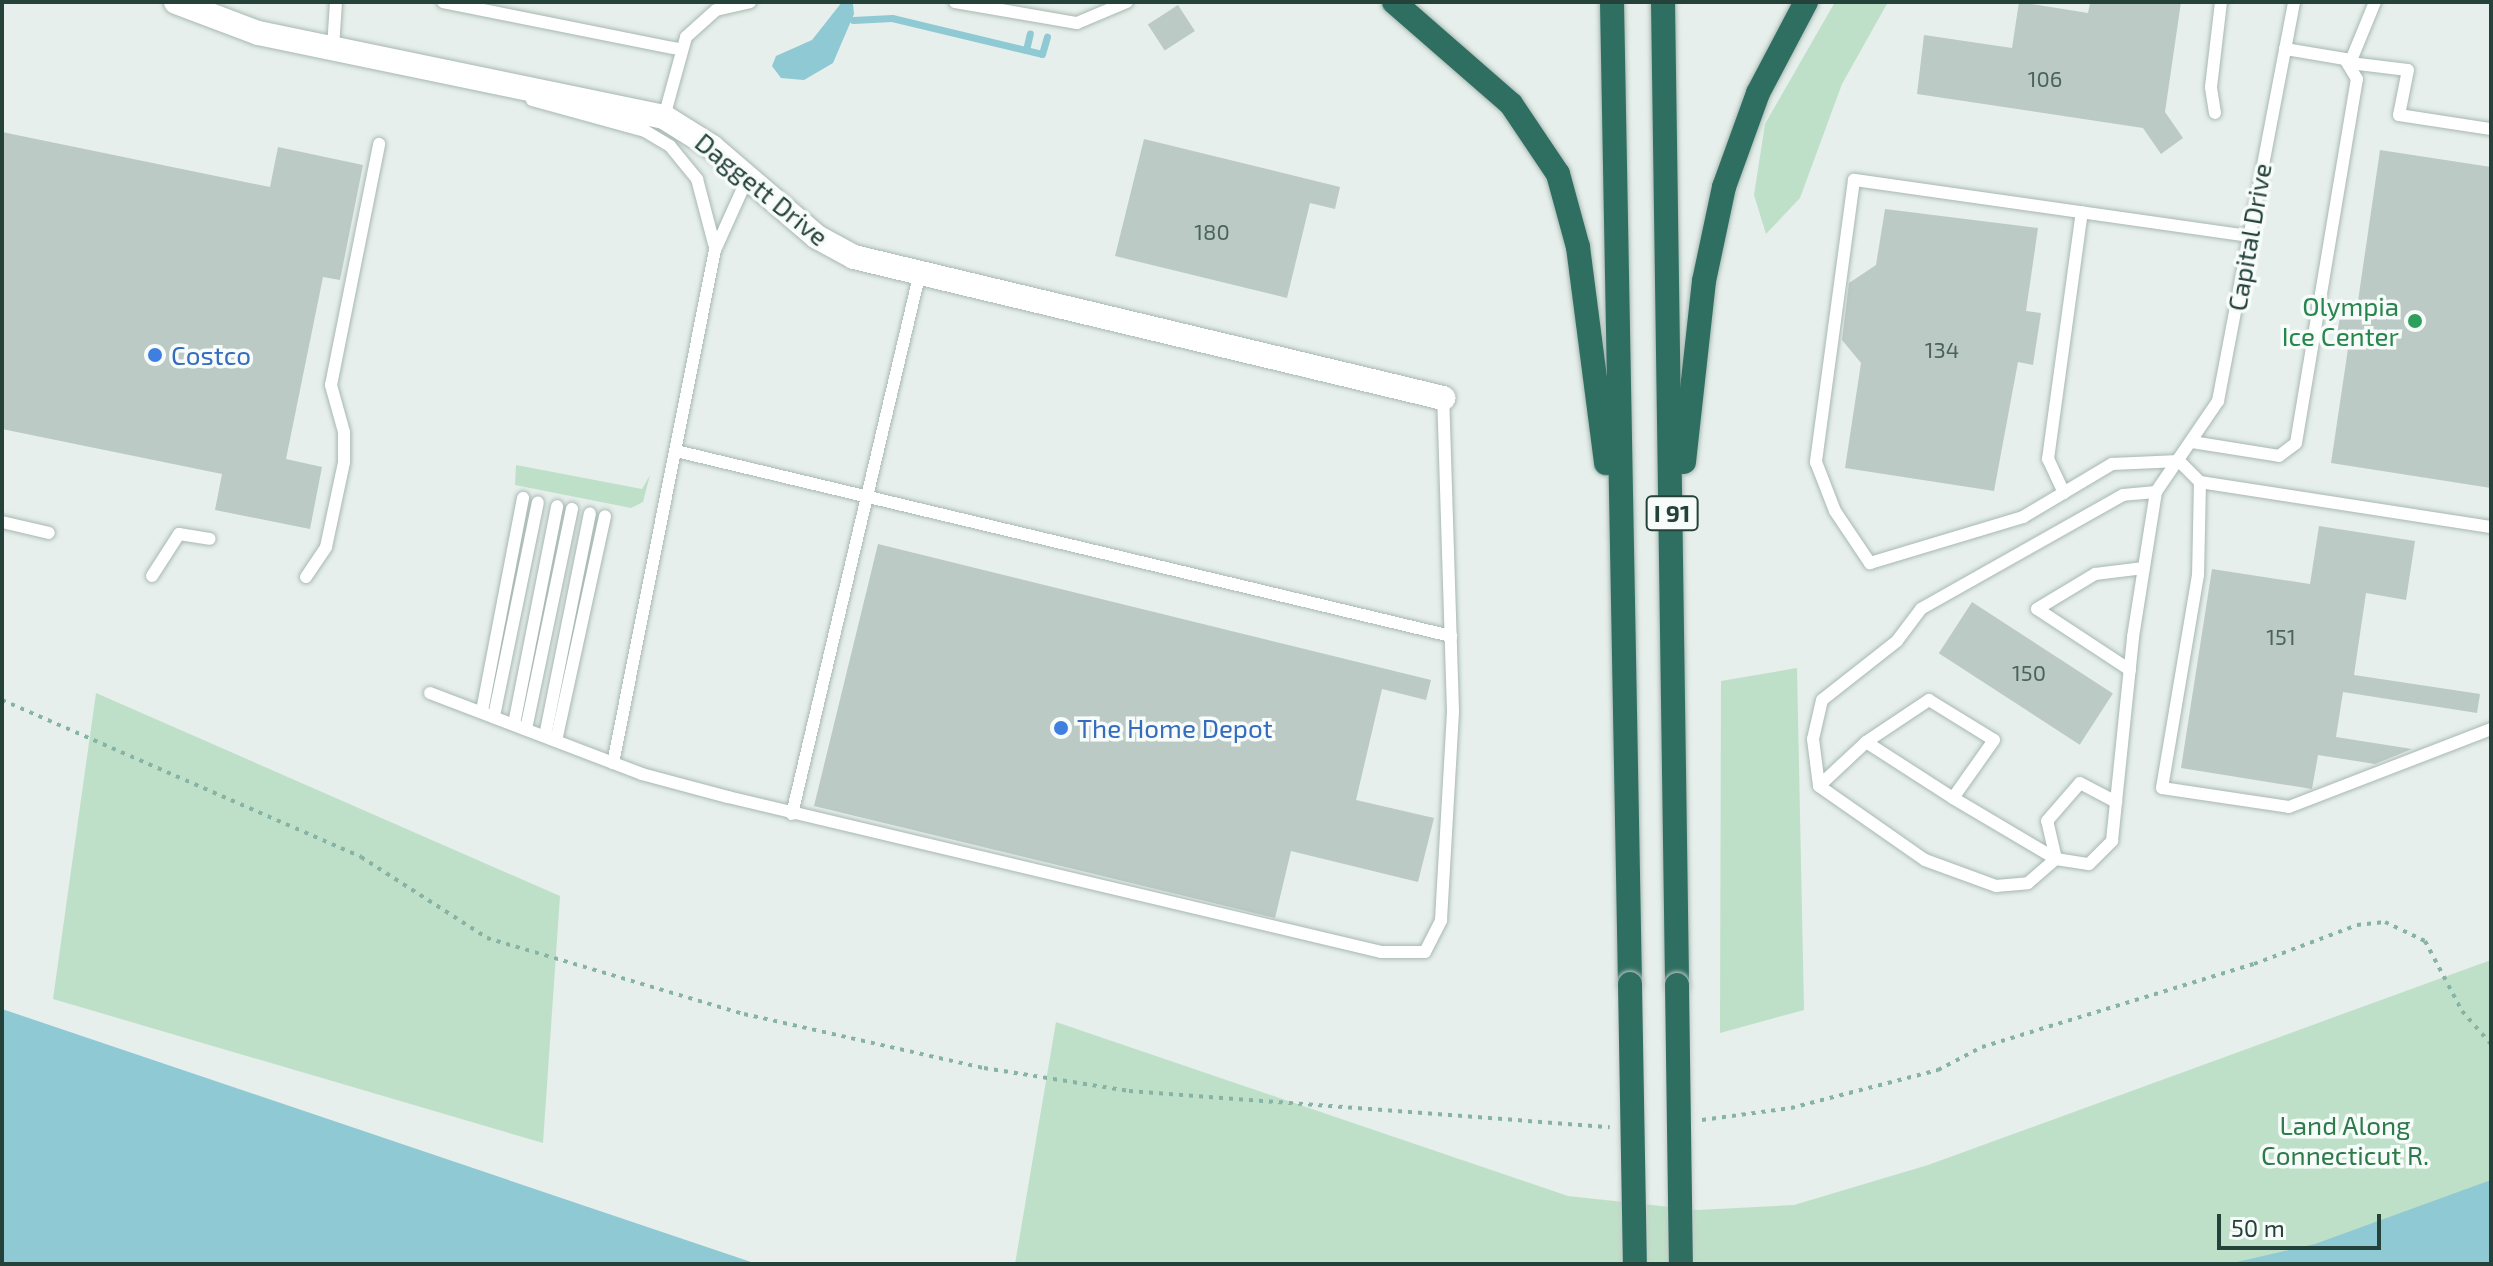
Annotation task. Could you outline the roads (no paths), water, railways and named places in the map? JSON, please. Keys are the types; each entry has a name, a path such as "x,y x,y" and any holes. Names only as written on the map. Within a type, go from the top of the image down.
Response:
{"highway":[{"path":"1394,2 1511,104 1538,138 1564,187 1582,269 1622,587"},
{"name":"I 91","path":"1612,2 1635,1264"},
{"name":"I 91","path":"1663,2 1681,1264"},
{"path":"1673,568 1714,223 1750,110 1806,2"}],"street":[{"name":"Daggett Drive","path":"176,2 225,24 664,117 748,177 829,246 920,272 1443,398"}],"lane":[{"path":"333,48 336,2"},
{"path":"443,2 679,49"},
{"path":"664,117 679,49 703,17 732,4 750,2"},
{"path":"955,2 1077,23 1127,2"},
{"path":"2215,113 2211,87 2221,2"},
{"name":"Capital Drive","path":"2156,492 2218,401 2294,2"},
{"path":"2192,442 2279,456 2296,443 2357,79 2350,63 2375,2"},
{"path":"2285,49 2350,63 2408,70 2399,115 2491,129"},
{"path":"446,71 658,137 697,179 715,250"},
{"path":"306,577 326,547 344,462 344,432 331,385 379,144"},
{"path":"613,763 715,250 748,177"},
{"path":"2249,236 1854,180 1816,462 1835,511 1870,563 2023,517 2112,464 2179,461 2200,482 2491,527"},
{"path":"2064,493 2048,459 2082,212"},
{"path":"792,814 920,272"},
{"path":"430,693 613,763 792,814 1381,952 1425,952 1441,920 1451,636 1443,398"},
{"path":"676,451 866,496 929,506 1451,636"},
{"path":"2200,482 2198,575 2162,788 2289,807 2491,729"},
{"path":"1866,742 2056,859 2089,864 2112,841 2130,670 2156,492 2123,495 1921,609 1897,641 1822,700 1813,739 1819,786 1925,860 1996,886 2028,883 2056,859"},
{"path":"488,713 523,498"},
{"path":"488,713 538,502"},
{"path":"520,726 557,506"},
{"path":"520,726 572,509"},
{"path":"550,738 590,513"},
{"path":"550,738 605,516"},
{"path":"2,522 49,533"},
{"path":"152,576 179,534 210,539"},
{"path":"2130,670 2041,616 2037,604 2095,574 2144,568"},
{"path":"1819,786 1866,742 1929,700 1994,740 1953,798"},
{"path":"2056,859 2047,821 2080,783 2116,802"}],"water":[{"path":"842,2 853,4 854,14 833,63 804,80 781,78 772,66 776,56 812,40"},
{"path":"2,1009 757,1264 2,1264"},
{"path":"2491,1180 2491,1264 2228,1264 2315,1244"}],"waterway":[{"path":"853,20 892,18 1042,54 1047,37"},
{"path":"1026,50 1030,33"}],"place":[{"name":"Olympia Ice Center","path":"2415,321"},
{"name":"Costco","path":"155,355"},
{"name":"The Home Depot","path":"1061,728"}],"park label":[{"name":"Land Along Connecticut R.","path":"2345,1140"}]}
